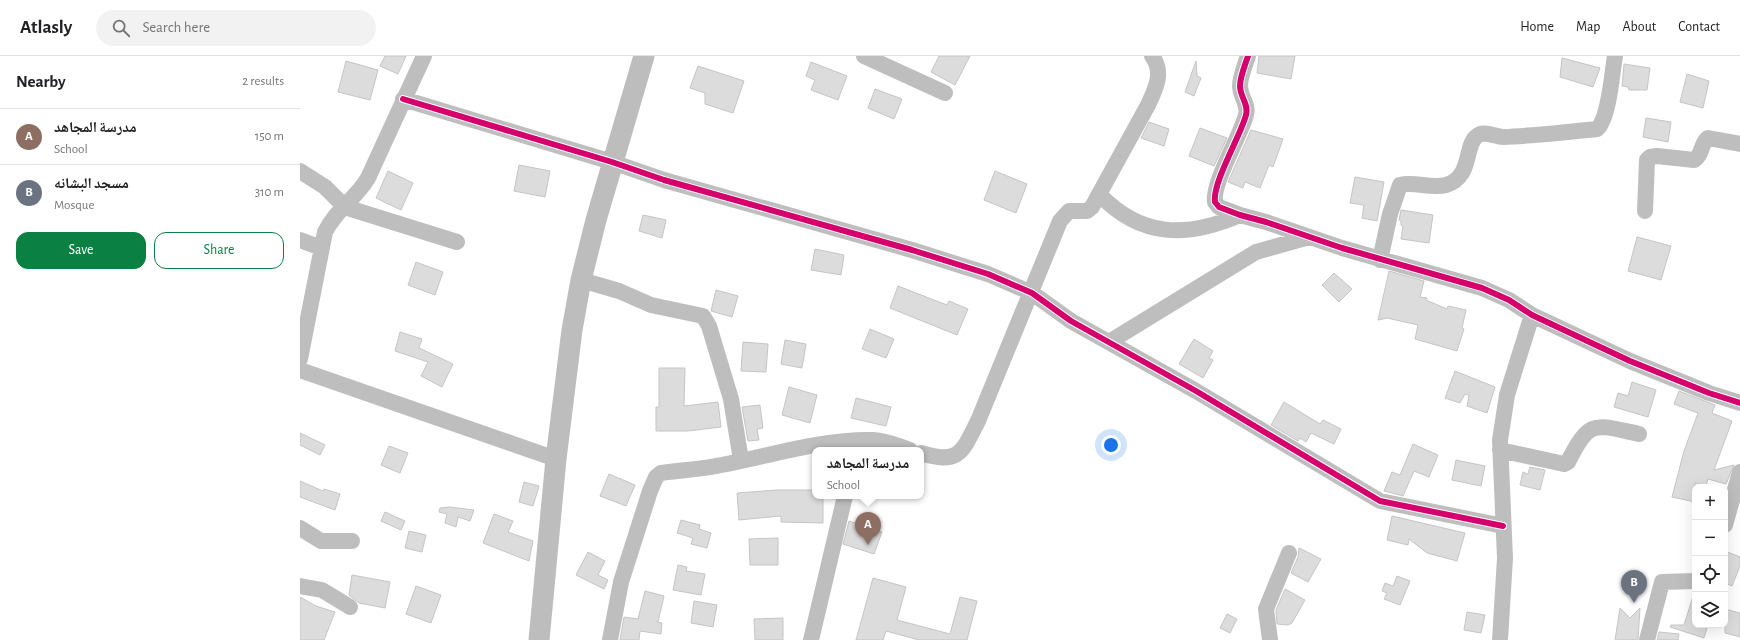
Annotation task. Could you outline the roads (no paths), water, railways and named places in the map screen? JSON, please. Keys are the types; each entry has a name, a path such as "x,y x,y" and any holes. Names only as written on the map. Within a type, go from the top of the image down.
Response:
{"main road":[{"path":"539,640 556,459 572,330 581,280 612,162 644,56"}],"street":[{"path":"300,359 320,248 327,227 332,218 343,205 357,194 368,178 424,56"},
{"path":"864,56 945,93"},
{"path":"924,455 944,458 953,457 960,454 965,447 978,421 1032,292 1042,262 1063,216 1069,211 1087,211 1092,207 1156,87 1159,75 1158,66 1153,56"},
{"path":"1248,56 1240,86 1247,108 1246,116 1234,143 1215,199 1219,206 1240,215 1266,222 1380,260 1482,288 1510,300 1532,315 1630,361 1709,393 1740,403"},
{"path":"1380,260 1390,214 1400,185 1446,185 1456,179 1463,172 1472,142 1476,136 1482,134 1508,136 1597,129 1601,126 1605,115 1615,56"},
{"path":"403,99 612,162 664,180 912,250 988,274 1032,292 1055,311 1190,388 1380,501 1503,526"},
{"path":"1645,211 1647,160 1650,157 1657,156 1694,160 1700,154 1704,142 1708,138 1740,144"},
{"path":"300,171 325,187 343,205 354,210 457,242"},
{"path":"1099,194 1118,211 1141,224 1155,228 1198,230 1240,215"},
{"path":"1109,342 1256,252 1309,236"},
{"path":"300,240 320,248"},
{"path":"581,280 619,291 651,305 703,316 709,326 731,399 740,460"},
{"path":"1500,640 1504,588 1500,450 1501,432 1507,395 1532,315"},
{"path":"300,370 556,459"},
{"path":"1500,450 1564,464 1568,462 1583,434 1590,430 1605,427 1639,434"},
{"path":"836,447 850,446 873,440 892,443 902,447"},
{"path":"610,640 621,582 656,477 661,473 715,466 778,451 812,449"},
{"path":"1726,520 1740,472"},
{"path":"811,640 843,499"},
{"path":"300,528 321,541 352,541"},
{"path":"1270,640 1266,609 1290,553"},
{"path":"1647,640 1662,582 1692,581"},
{"path":"300,586 322,590 350,607"}],"place":[{"name":"مدرسة المجاهد","path":"868,545"},
{"name":"مسجد البشانه","path":"1634,603"}]}
